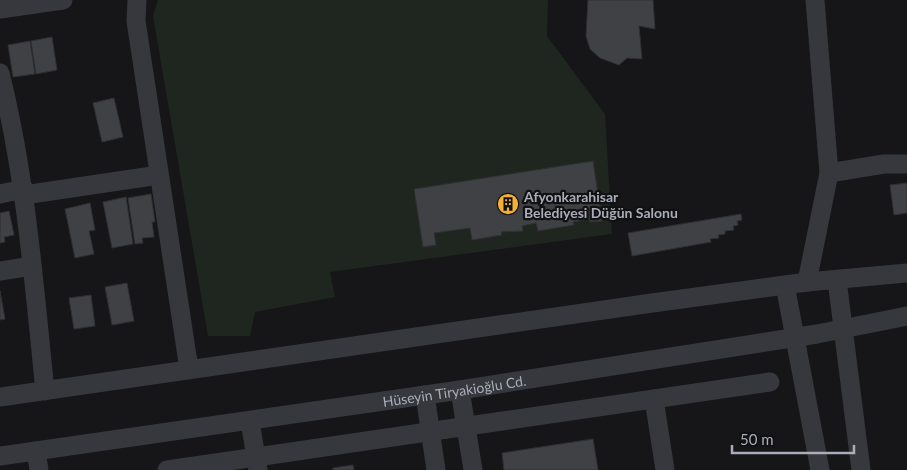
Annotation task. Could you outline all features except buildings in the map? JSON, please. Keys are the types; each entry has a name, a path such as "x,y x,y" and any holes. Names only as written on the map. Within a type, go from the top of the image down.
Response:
{"street":[{"path":"0,9 62,0"},
{"path":"137,0 136,21 188,369"},
{"path":"807,282 829,173 815,0"},
{"path":"0,73 5,118 24,192 46,391"},
{"path":"829,173 884,164 907,164"},
{"path":"0,194 159,175"},
{"path":"0,271 32,266"},
{"path":"0,397 785,285 907,273"},
{"path":"837,280 861,470"},
{"path":"785,285 793,338 820,470"},
{"name":"Hüseyin Tiryakioğlu Cd.","path":"0,456 460,390 793,338 907,316"},
{"path":"167,470 257,463 430,431 770,382"},
{"path":"460,390 472,470"},
{"path":"425,395 436,470"},
{"path":"654,399 664,470"},
{"path":"250,421 257,463"},
{"path":"36,450 39,470"}],"shaded area":[{"path":"158,0 548,0 547,36 605,114 612,234 330,272 335,297 255,312 250,336 208,336 153,16"}],"place":[{"name":"Afyonkarahisar Belediyesi Düğün Salonu","path":"508,204"}]}
